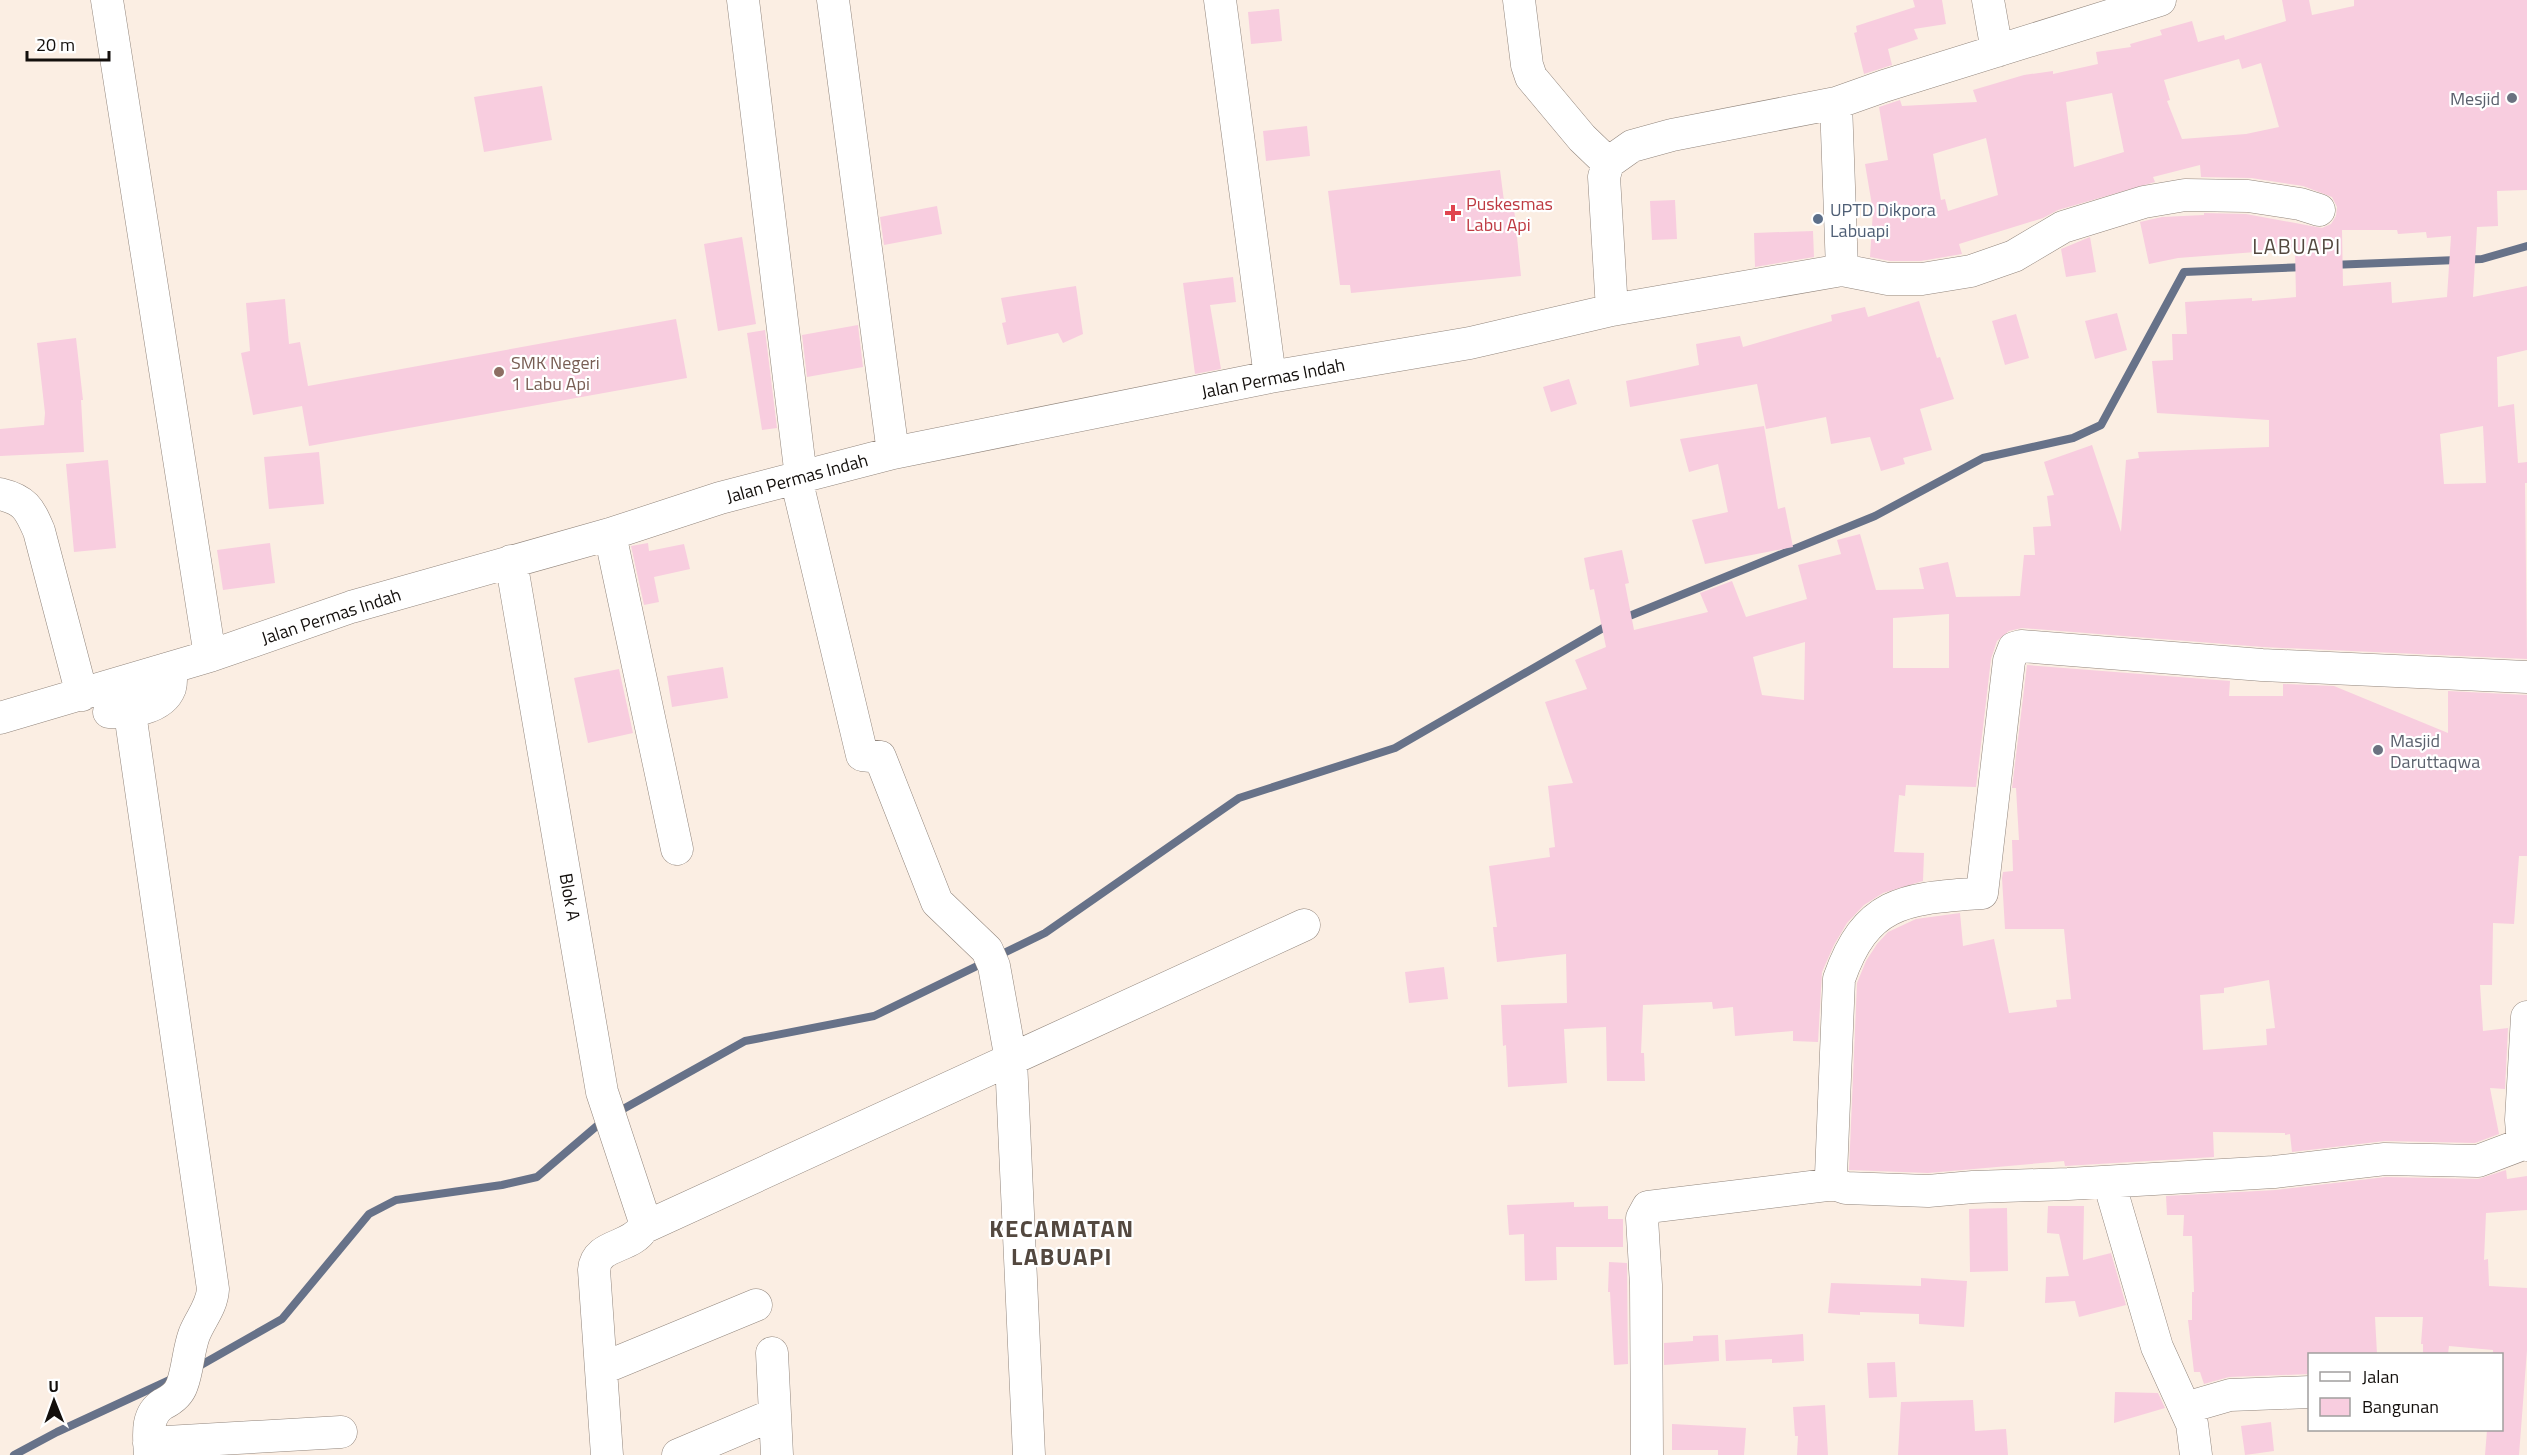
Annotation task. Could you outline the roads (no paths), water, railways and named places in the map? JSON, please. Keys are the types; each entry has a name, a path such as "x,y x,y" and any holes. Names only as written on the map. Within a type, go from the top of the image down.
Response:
{"street":[{"path":"106,0 210,656"},
{"path":"743,0 799,477 862,754 880,757 937,902 990,958 1011,1060 1029,1455"},
{"path":"833,0 893,453"},
{"path":"1220,0 1270,377"},
{"path":"1519,0 1527,65 1531,77 1582,138 1608,163"},
{"path":"1988,0 1997,51"},
{"path":"1612,309 1604,177 1608,163 1632,146 1672,135 1836,103 2160,0"},
{"path":"1836,103 1842,270 1888,279 1922,279 1971,271 2014,256 2063,227 2144,202 2185,195 2248,196 2300,204 2319,210"},
{"name":"Jalan Permas Indah","path":"0,718 210,656 351,607 610,534 720,498 893,453 1270,377 1470,343 1612,309 1842,270"},
{"path":"0,494 12,497 29,508 39,531 85,694 110,712 130,712 164,697 171,684 170,668"},
{"path":"610,534 677,849"},
{"name":"Blok A","path":"511,561 602,1092 644,1219 643,1228"},
{"path":"1835,1184 1832,1173 1839,979 1849,951 1858,936 1868,925 1887,911 1909,901 1924,898 1982,893 2009,661 2014,648 2021,646 2262,665 2527,677"},
{"path":"130,712 213,1289 212,1300 195,1332 185,1373 170,1400 152,1415 148,1427 149,1449 340,1432"},
{"path":"607,1455 595,1262 600,1254 631,1239 643,1228 1304,925"},
{"path":"1647,1455 1646,1285 1642,1218 1648,1208 1835,1184 1846,1188 1928,1191 2274,1172 2385,1158 2478,1161 2525,1144 2521,1120 2527,1017"},
{"path":"2109,1182 2157,1347 2192,1424 2196,1455"},
{"path":"601,1369 756,1305"},
{"path":"772,1353 777,1455"},
{"path":"2185,1408 2230,1395 2308,1392"},
{"path":"678,1455 775,1414"}],"waterway":[{"path":"2331,265 2482,259 2527,246"},
{"path":"1622,619 1875,516 1983,458 2073,438 2101,425 2184,272 2307,267"},
{"path":"616,1113 745,1041 874,1016 1045,933 1239,798 1395,748 1610,624"},
{"path":"194,1369 282,1319 369,1214 396,1200 502,1185 537,1177 605,1119"},
{"path":"14,1455 57,1432 174,1378"}],"place":[{"name":"Mesjid","path":"2512,98"},
{"name":"Puskesmas Labu Api","path":"1453,213"},
{"name":"UPTD Dikpora Labuapi","path":"1818,219"},
{"name":"SMK Negeri 1 Labu Api","path":"499,372"},
{"name":"Masjid Daruttaqwa","path":"2378,750"}],"district":[{"name":"LABUAPI","path":"2297,246"},
{"name":"KECAMATAN LABUAPI","path":"1062,1242"}]}
